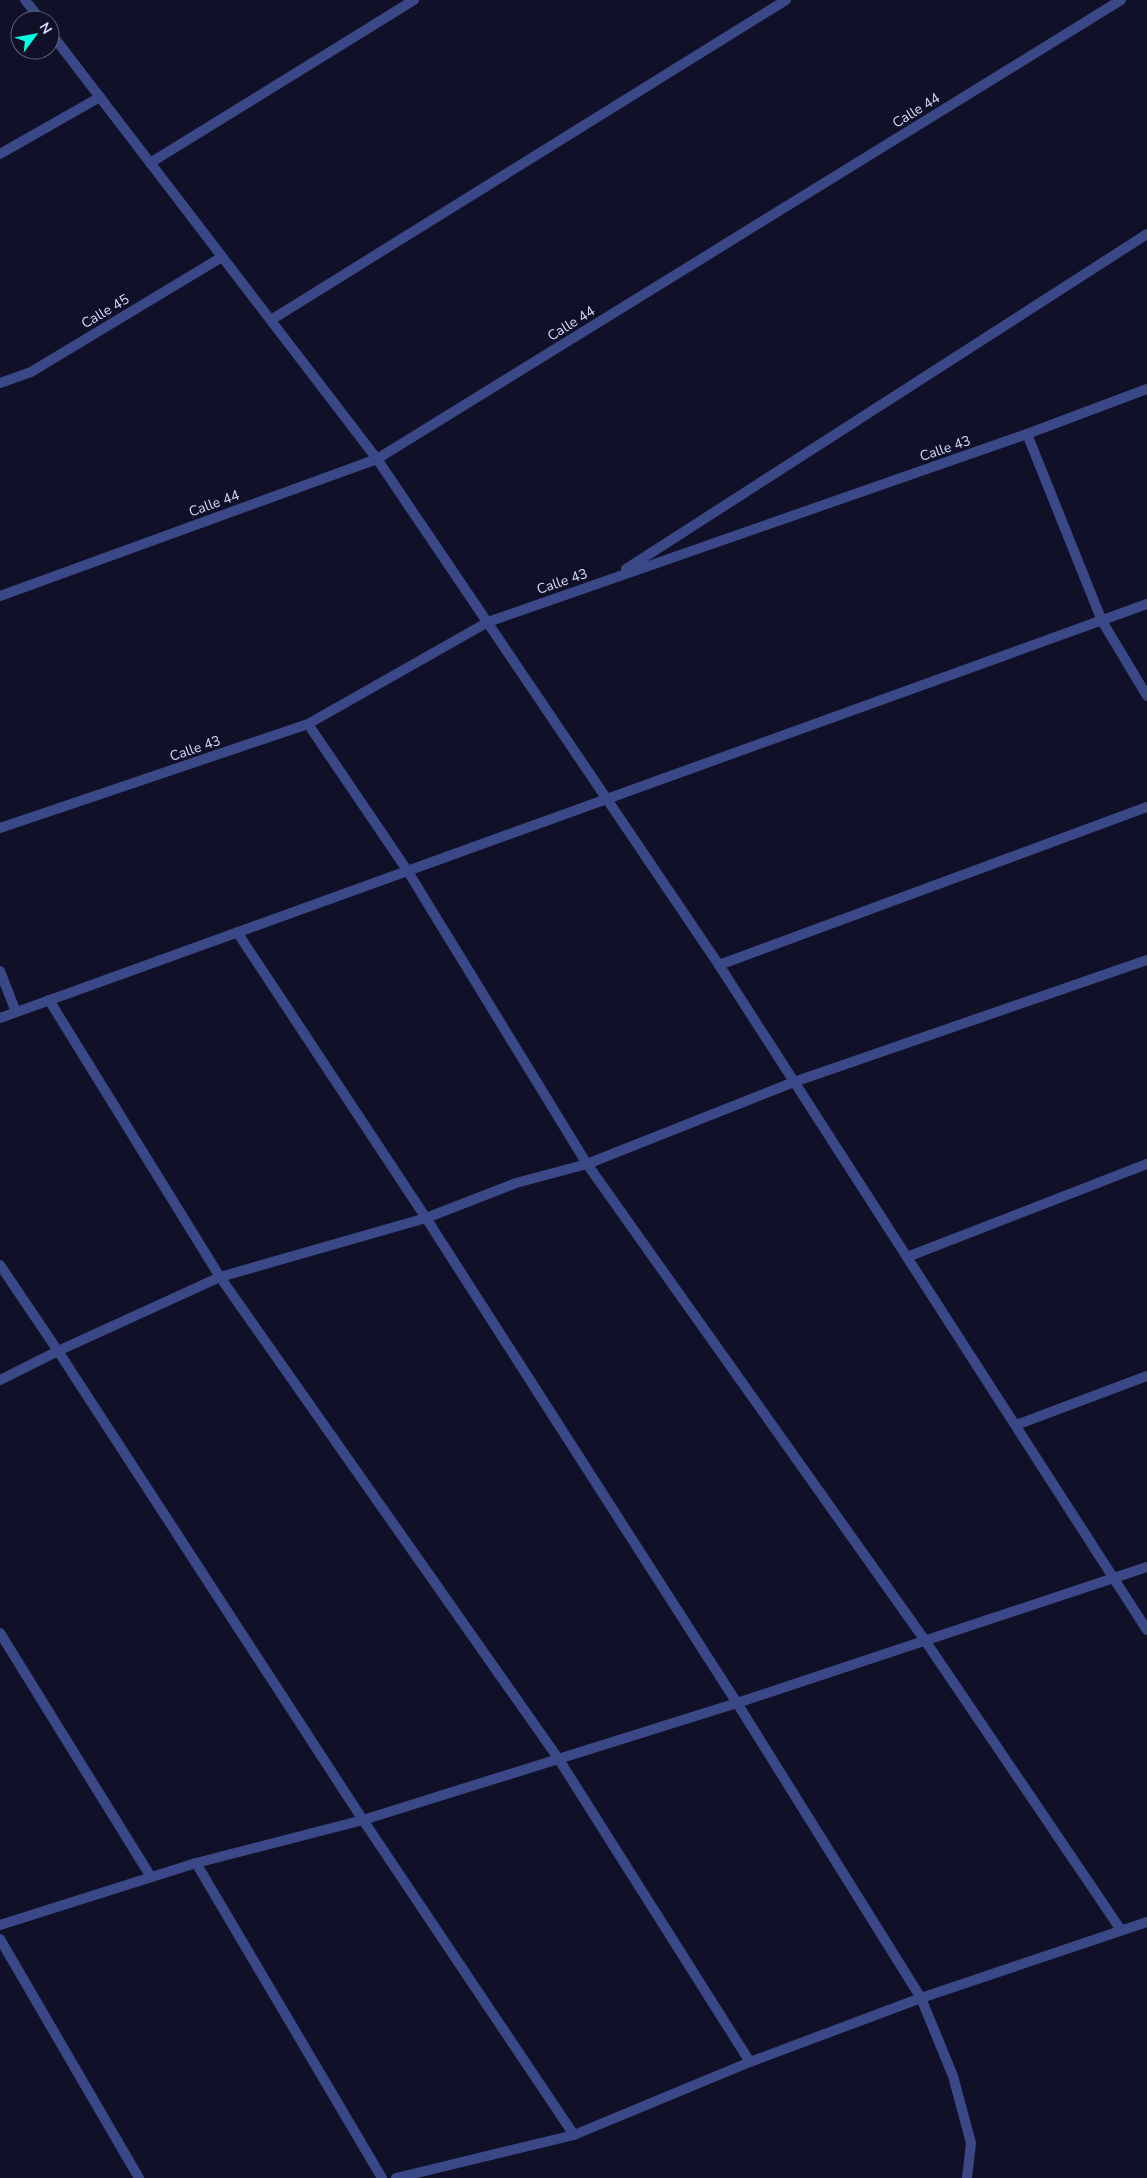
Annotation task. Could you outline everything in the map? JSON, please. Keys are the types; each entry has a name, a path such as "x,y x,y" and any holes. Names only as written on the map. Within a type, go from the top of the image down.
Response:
{"street":[{"path":"150,163 414,0"},
{"path":"270,320 786,0"},
{"name":"Calle 44","path":"0,596 377,459 1121,0"},
{"path":"60,45 377,459 719,964 1147,1630"},
{"path":"0,154 100,97"},
{"path":"612,578 1147,234"},
{"name":"Calle 45","path":"0,383 31,372 222,257"},
{"name":"Calle 43","path":"0,828 308,724 488,622 1027,434 1147,389"},
{"path":"1027,434 1102,621 1147,696"},
{"path":"0,1018 1147,604"},
{"path":"308,724 407,870 587,1164 924,1639 1121,1930"},
{"path":"719,964 1147,807"},
{"path":"236,932 426,1218 737,1703 921,1998 953,2076 971,2143 967,2178"},
{"path":"0,1380 58,1351 220,1277 426,1218 516,1183 587,1164 794,1082 1147,960"},
{"path":"0,971 16,1012"},
{"path":"50,1000 220,1277 558,1758 750,2062"},
{"path":"907,1256 1147,1164"},
{"path":"0,1265 363,1820 574,2136"},
{"path":"1016,1425 1147,1376"},
{"path":"0,1925 196,1863 363,1820 737,1703 924,1639 1147,1567"},
{"path":"0,1633 151,1877"},
{"path":"196,1863 382,2178"},
{"path":"396,2178 574,2136 750,2062 921,1998 1147,1922"},
{"path":"0,1939 139,2178"}]}
